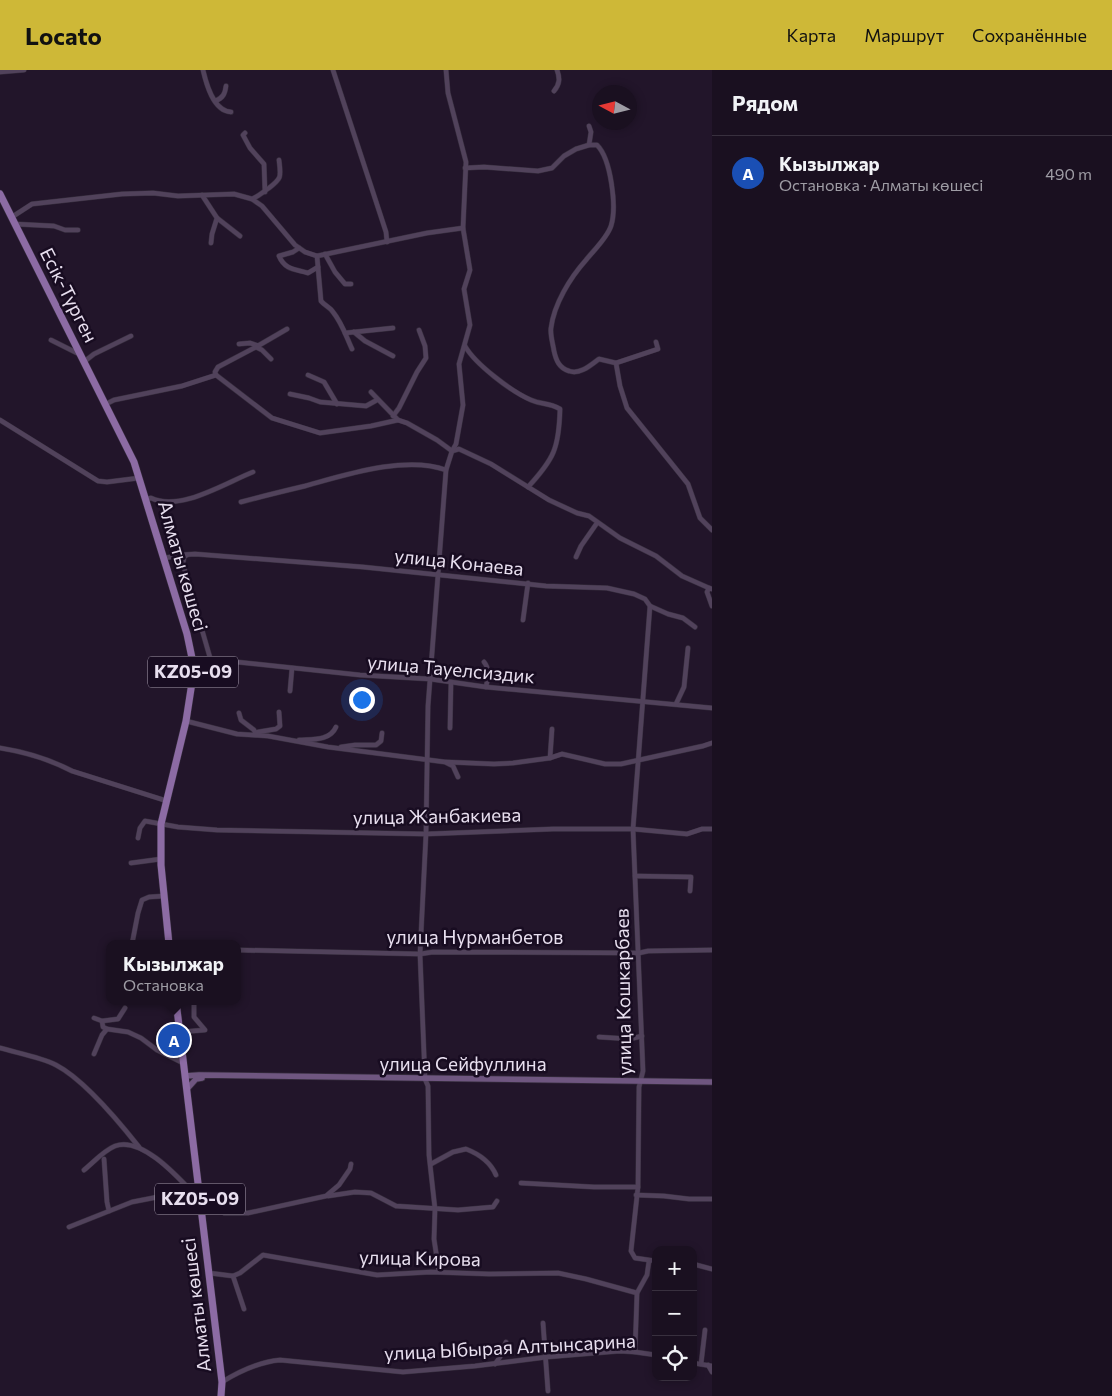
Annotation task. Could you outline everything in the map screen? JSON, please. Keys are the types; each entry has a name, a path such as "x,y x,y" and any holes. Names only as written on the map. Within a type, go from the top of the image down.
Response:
{"main road":[{"name":"Есік-Түрген","path":"0,194 108,407"},
{"name":"Алматы көшесі","path":"108,407 134,462 187,634 192,658 193,676 186,721 162,824 161,859 169,940"},
{"name":"Алматы көшесі","path":"177,1005 197,1194 222,1382 221,1396"}],"street":[{"path":"0,72 24,70"},
{"path":"202,70 207,89 215,101 223,109 230,112"},
{"path":"333,70 386,232 387,242"},
{"path":"439,1272 434,1239 435,1209 431,1164 428,1155 428,1086 425,1079 420,954 426,834 430,679 446,470 456,444 463,405 459,364 470,325 464,289 470,270 463,228 466,162 448,93 446,70"},
{"path":"554,91 560,78 557,70"},
{"path":"215,101 221,99 225,93 226,86"},
{"path":"589,126 591,132 589,144"},
{"path":"245,133 243,135 245,141 264,164 265,192"},
{"path":"466,168 538,170 552,168 564,156 576,149 589,144 597,145 603,151 610,177 611,226 608,233 580,266 554,314 551,330 556,359 568,371 576,373 600,359 616,363 658,349 656,342"},
{"path":"252,199 265,192 279,179 281,174 279,160"},
{"path":"14,221 32,204 122,194 153,193 178,196 234,194 252,199 262,206 298,248 317,256 427,233 463,228"},
{"path":"202,195 217,218 240,236"},
{"path":"211,243 217,218"},
{"path":"14,221 54,226 65,230 78,230"},
{"path":"298,248 293,252 279,256 289,269 308,273 318,266"},
{"path":"325,254 344,284 351,284"},
{"path":"317,256 321,301 324,306 331,309 342,325 352,349"},
{"path":"345,333 392,328"},
{"path":"216,375 215,372 218,367 287,329"},
{"path":"393,416 426,358 425,346 419,330"},
{"path":"354,332 365,341 393,356"},
{"path":"51,340 83,358 131,336"},
{"path":"239,344 250,343 262,350 271,359"},
{"path":"465,346 474,359 521,395 532,401 550,404 560,410 558,442 547,464 528,487"},
{"path":"616,363 620,386 627,408 688,484 700,518 712,530"},
{"path":"108,407 114,400 182,386 216,375"},
{"path":"216,375 272,418 320,433 398,420"},
{"path":"308,375 324,382 337,404"},
{"path":"371,392 398,420 437,440 452,451"},
{"path":"290,394 320,402 366,406 377,400"},
{"path":"0,420 98,481 139,478"},
{"path":"452,451 459,449 491,464 549,500 577,513 589,516 620,538 656,556 682,576 710,588 707,592 712,606"},
{"path":"241,502 380,467 409,465 438,467 446,470"},
{"path":"146,499 151,498 158,502 180,501 199,496 253,472"},
{"path":"576,557 581,546 597,523"},
{"path":"187,555 184,558 183,564 211,661 200,668 193,676"},
{"name":"улица Конаева","path":"164,558 187,555 260,559 438,574 528,584 607,588 634,594 645,599 650,606 683,618 695,627"},
{"path":"523,620 528,584"},
{"path":"642,702 650,606"},
{"path":"676,704 684,687 688,648"},
{"name":"улица Тауелсиздик","path":"211,661 360,675 430,679 712,708"},
{"path":"484,662 488,666 486,686"},
{"path":"290,691 292,668"},
{"path":"450,728 451,682"},
{"name":"улица Кошкарбаев","path":"642,702 633,829 642,1036 642,1080 639,1087 638,1187 631,1251 635,1258 652,1261"},
{"path":"256,735 258,732 276,729 280,726 279,712"},
{"path":"239,713 240,720 254,730 256,735"},
{"path":"186,721 236,734 256,735 445,762 494,764 550,758 562,754 605,764 621,764 712,743"},
{"path":"290,740 318,739 330,736 336,727"},
{"path":"550,758 552,728"},
{"path":"338,748 354,745 376,745 381,741 382,733"},
{"path":"0,748 22,752 58,764 72,771 167,801"},
{"path":"445,762 453,766 458,777"},
{"name":"улица Жанбакиева","path":"138,838 140,828 145,821 217,830 426,834 553,829 633,829 687,834 702,829 712,829"},
{"path":"131,863 161,859"},
{"path":"635,876 691,877 690,890"},
{"path":"133,940 142,900 149,897 164,896"},
{"name":"улица Нурманбетов","path":"241,950 420,954 433,952 639,953 648,951 712,950"},
{"path":"180,1032 205,1030 194,1016 194,1005"},
{"path":"94,1018 102,1021 118,1020 125,1008"},
{"path":"102,1021 103,1028 128,1032 141,1038 157,1050 184,1063"},
{"path":"94,1054 102,1035 108,1029"},
{"path":"599,1037 630,1039 642,1036"},
{"path":"0,1048 56,1065 70,1075 109,1112 139,1147 163,1163 197,1194"},
{"name":"улица Сейфуллина","path":"185,1076 712,1082"},
{"name":"улица Сейфуллина","path":"187,1089 196,1079 214,1076"},
{"path":"84,1170 106,1151 116,1146 126,1144 139,1147"},
{"path":"431,1164 453,1152 466,1149 484,1159 492,1166 496,1174"},
{"path":"104,1159 106,1202 109,1211"},
{"path":"326,1196 339,1185 350,1169 350,1164"},
{"path":"521,1183 594,1187 638,1187"},
{"path":"69,1227 132,1202 150,1197 197,1194 204,1196 224,1213 248,1212 355,1192 370,1193 396,1206 435,1209 458,1210 494,1207 497,1201"},
{"path":"636,1195 664,1196 689,1200 712,1198"},
{"name":"улица Кирова","path":"233,1276 240,1273 263,1255 378,1275 439,1272 489,1274 558,1273 637,1293"},
{"path":"635,1352 637,1293 647,1275 649,1261"},
{"path":"697,1265 712,1269"},
{"path":"208,1273 233,1276 244,1309"},
{"path":"543,1323 548,1391"},
{"path":"701,1364 705,1330"},
{"path":"495,1364 506,1342"},
{"name":"улица Ыбырая Алтынсарина","path":"222,1382 266,1362 280,1360 403,1372 495,1364 546,1357 635,1352 652,1354"},
{"path":"697,1364 710,1366 712,1372"}],"place":[{"name":"Кызылжар","path":"174,1040"}]}
